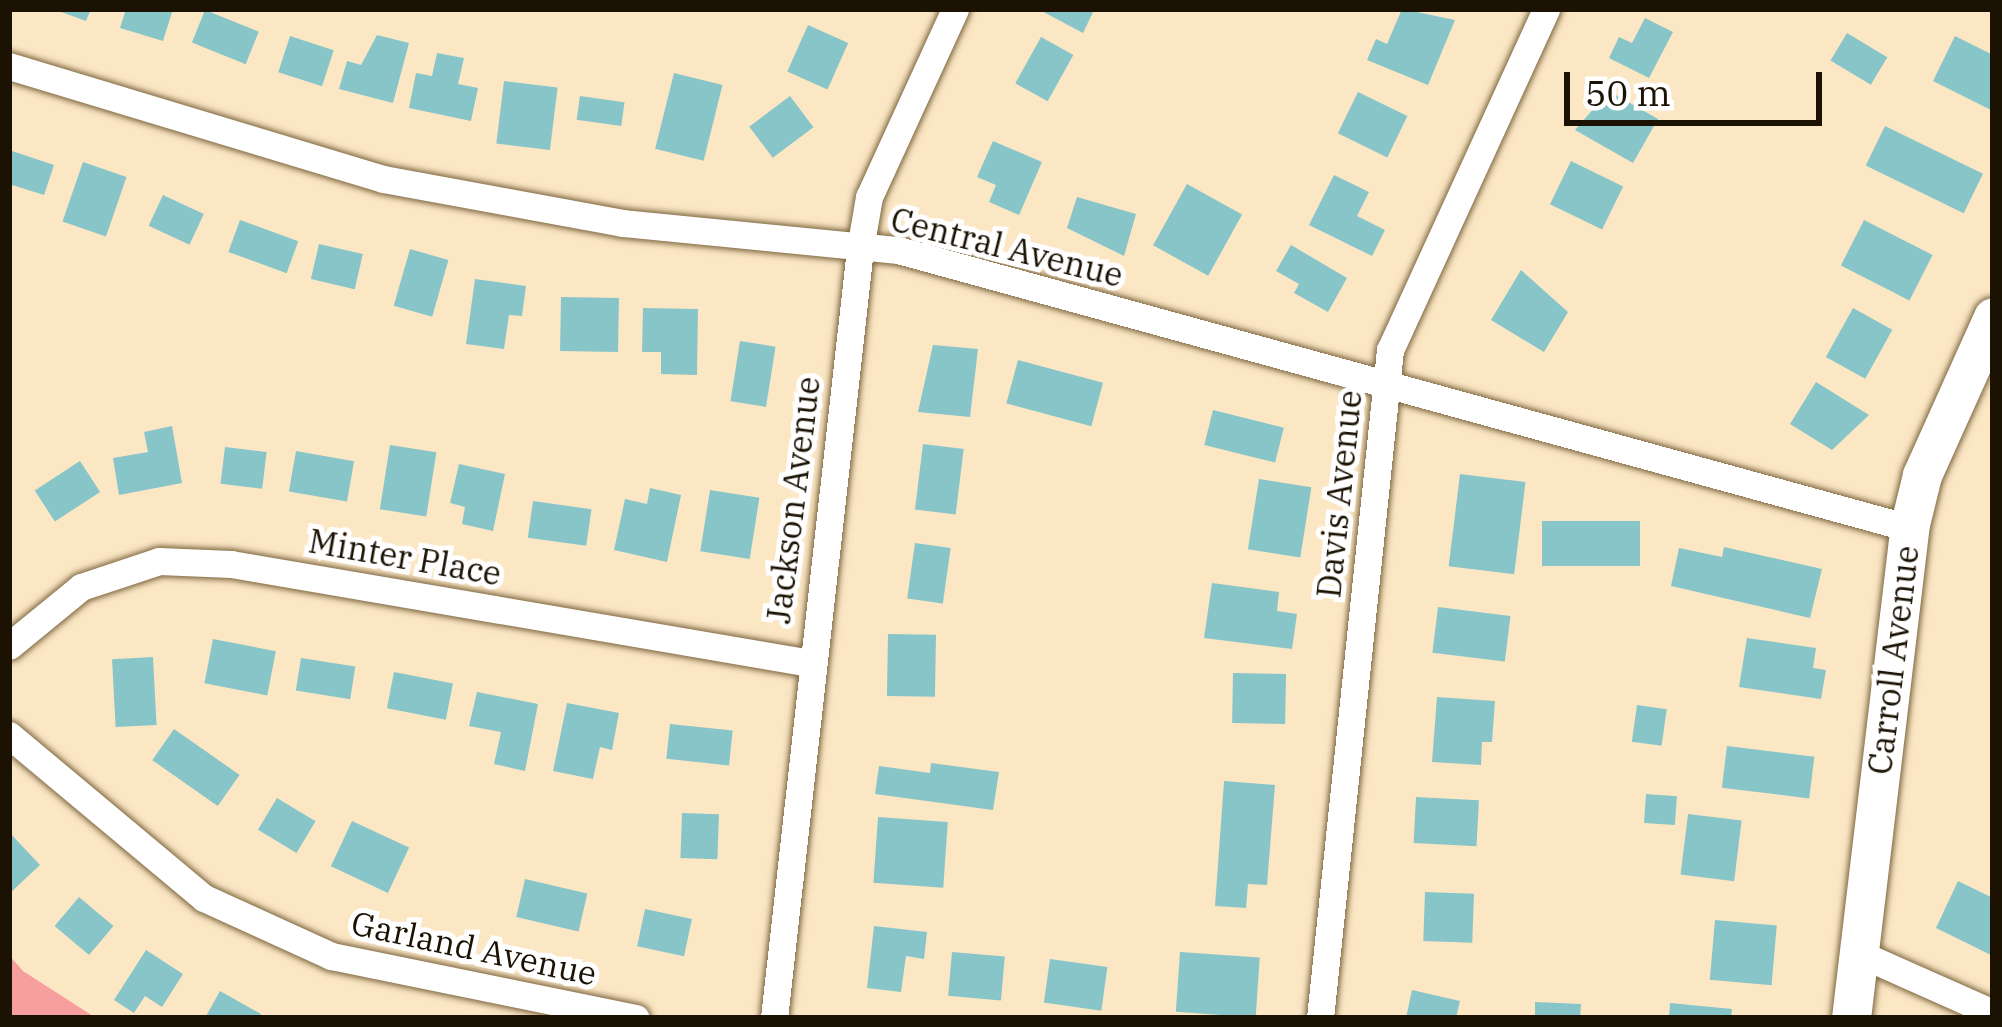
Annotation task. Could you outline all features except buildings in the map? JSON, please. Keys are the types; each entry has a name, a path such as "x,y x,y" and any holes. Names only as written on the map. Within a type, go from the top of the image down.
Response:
{"main road":[{"name":"Carroll Avenue","path":"1851,1018 1909,528 1922,475 1993,317"}],"street":[{"name":"Jackson Avenue","path":"774,1018 810,663 869,197 955,9"},
{"name":"Davis Avenue","path":"1320,1018 1390,350 1546,9"},
{"name":"Central Avenue","path":"9,66 383,178 622,224 898,250 1909,528"},
{"name":"Minter Place","path":"9,646 81,587 159,561 231,564 810,663"},
{"name":"Garland Avenue","path":"9,735 123,836 225,908 331,956 636,1018"},
{"path":"1858,953 1993,1013"}],"shaded area":[{"path":"9,955 23,971 96,1018 9,1018"}]}
